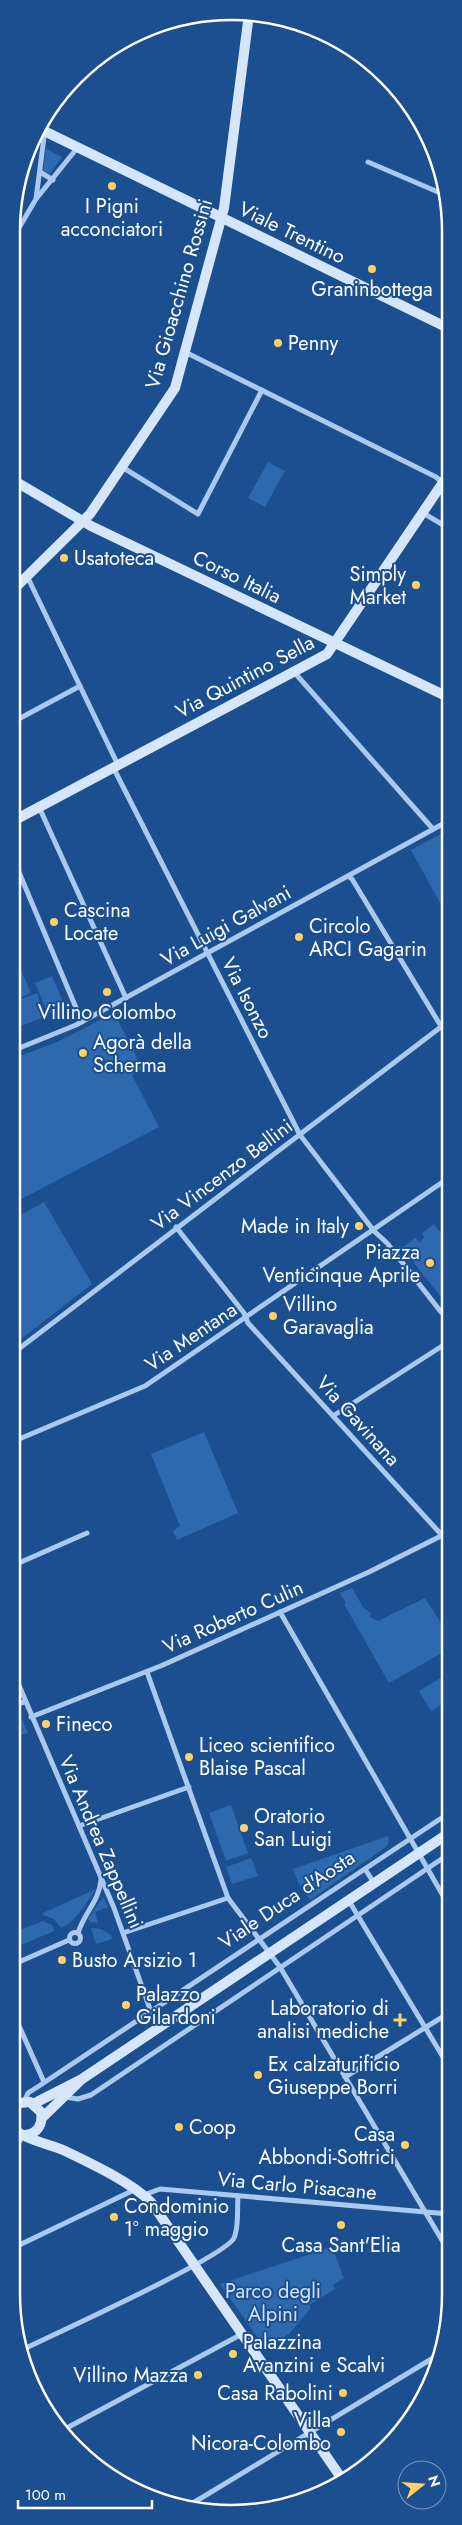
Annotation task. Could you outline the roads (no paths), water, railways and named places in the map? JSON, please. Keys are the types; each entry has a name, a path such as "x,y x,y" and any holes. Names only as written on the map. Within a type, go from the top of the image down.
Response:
{"street":[{"name":"Via Gioacchino Rossini","path":"20,583 82,521 171,396 222,218 248,20"},
{"name":"Viale Trentino","path":"45,132 442,325"},
{"path":"36,200 40,172 41,140"},
{"path":"20,226 36,200 78,147"},
{"path":"368,162 438,192"},
{"path":"40,172 53,180"},
{"path":"185,352 436,477 442,482"},
{"path":"122,467 198,514 262,390"},
{"name":"Corso Italia","path":"20,484 82,521 442,694"},
{"name":"Via Quintino Sella","path":"20,817 327,654 423,514 442,491"},
{"path":"423,514 442,525"},
{"name":"Via Isonzo","path":"27,576 80,686 115,766 207,953 300,1135 374,1231"},
{"path":"294,672 433,829"},
{"path":"20,718 80,686"},
{"path":"39,807 126,998"},
{"name":"Via Luigi Galvani","path":"20,1047 82,1022 442,824"},
{"path":"348,876 352,879 442,1026"},
{"path":"20,877 82,1022"},
{"name":"Via Vincenzo Bellini","path":"20,1348 442,1026"},
{"path":"442,1182 374,1231 387,1243 442,1312"},
{"name":"Via Gavinana","path":"176,1227 248,1323 442,1534"},
{"name":"Via Mentana","path":"20,1439 145,1386 374,1231"},
{"path":"334,1416 442,1346"},
{"path":"20,1562 87,1533"},
{"name":"Via Roberto Culin","path":"31,1717 148,1672 386,1565 442,1536"},
{"path":"280,1612 412,1838 442,1894"},
{"path":"148,1672 228,1898 280,1967 442,2241"},
{"name":"Via Andrea Zappellini","path":"20,1689 101,1876 151,2012 160,2027"},
{"path":"20,1703 25,1702"},
{"path":"79,1826 189,1787"},
{"name":"Viale Duca d'Aosta","path":"442,1818 28,2093 29,2103 82,2079 442,1838"},
{"path":"65,2097 78,2099 88,2096 442,1859"},
{"path":"365,1869 374,1884"},
{"path":"70,1940 73,1943 78,1942 81,1938 78,1933 84,1916 100,1894 101,1876"},
{"path":"123,1933 228,1898"},
{"path":"349,1901 442,2056"},
{"path":"70,1940 70,1934 78,1933"},
{"path":"20,1962 70,1940"},
{"path":"345,2077 442,2017"},
{"path":"20,2028 44,2082"},
{"name":"Viale Duca d'Aosta","path":"20,2132 36,2132 42,2120 82,2079"},
{"path":"20,2104 29,2103 39,2109 49,2138 63,2150"},
{"path":"20,2133 63,2150 139,2193 158,2211 339,2475"},
{"name":"Via Carlo Pisacane","path":"20,2244 139,2193 160,2190 442,2213"},
{"path":"27,2348 195,2265 232,2240 238,2196"},
{"path":"68,2427 243,2334"},
{"path":"195,2502 432,2359"}],"place":[{"name":"I Pigni acconciatori","path":"112,186"},
{"name":"Graninbottega","path":"372,269"},
{"name":"Penny","path":"278,343"},
{"name":"Usatoteca","path":"64,558"},
{"name":"Simply Market","path":"416,585"},
{"name":"Cascina Locate","path":"54,922"},
{"name":"Circolo ARCI Gagarin","path":"299,937"},
{"name":"Villino Colombo","path":"107,992"},
{"name":"Agorà della Scherma","path":"83,1053"},
{"name":"Made in Italy","path":"359,1226"},
{"name":"Piazza Venticinque Aprile","path":"430,1263"},
{"name":"Villino Garavaglia","path":"273,1316"},
{"name":"Fineco","path":"46,1724"},
{"name":"Liceo scientifico Blaise Pascal","path":"189,1757"},
{"name":"Oratorio San Luigi","path":"244,1828"},
{"name":"Busto Arsizio 1","path":"62,1960"},
{"name":"Palazzo Gilardoni","path":"126,2005"},
{"name":"Laboratorio di analisi mediche","path":"400,2020"},
{"name":"Ex calzaturificio Giuseppe Borri","path":"258,2075"},
{"name":"Coop","path":"179,2127"},
{"name":"Casa Abbondi-Sottrici","path":"405,2145"},
{"name":"Condominio 1° maggio","path":"114,2217"},
{"name":"Casa Sant'Elia","path":"341,2225"},
{"name":"Palazzina Avanzini e Scalvi","path":"233,2354"},
{"name":"Villino Mazza","path":"198,2375"},
{"name":"Casa Rabolini","path":"343,2393"},
{"name":"Villa Nicora-Colombo","path":"341,2432"}],"park label":[{"name":"Parco degli Alpini","path":"273,2302"}]}
